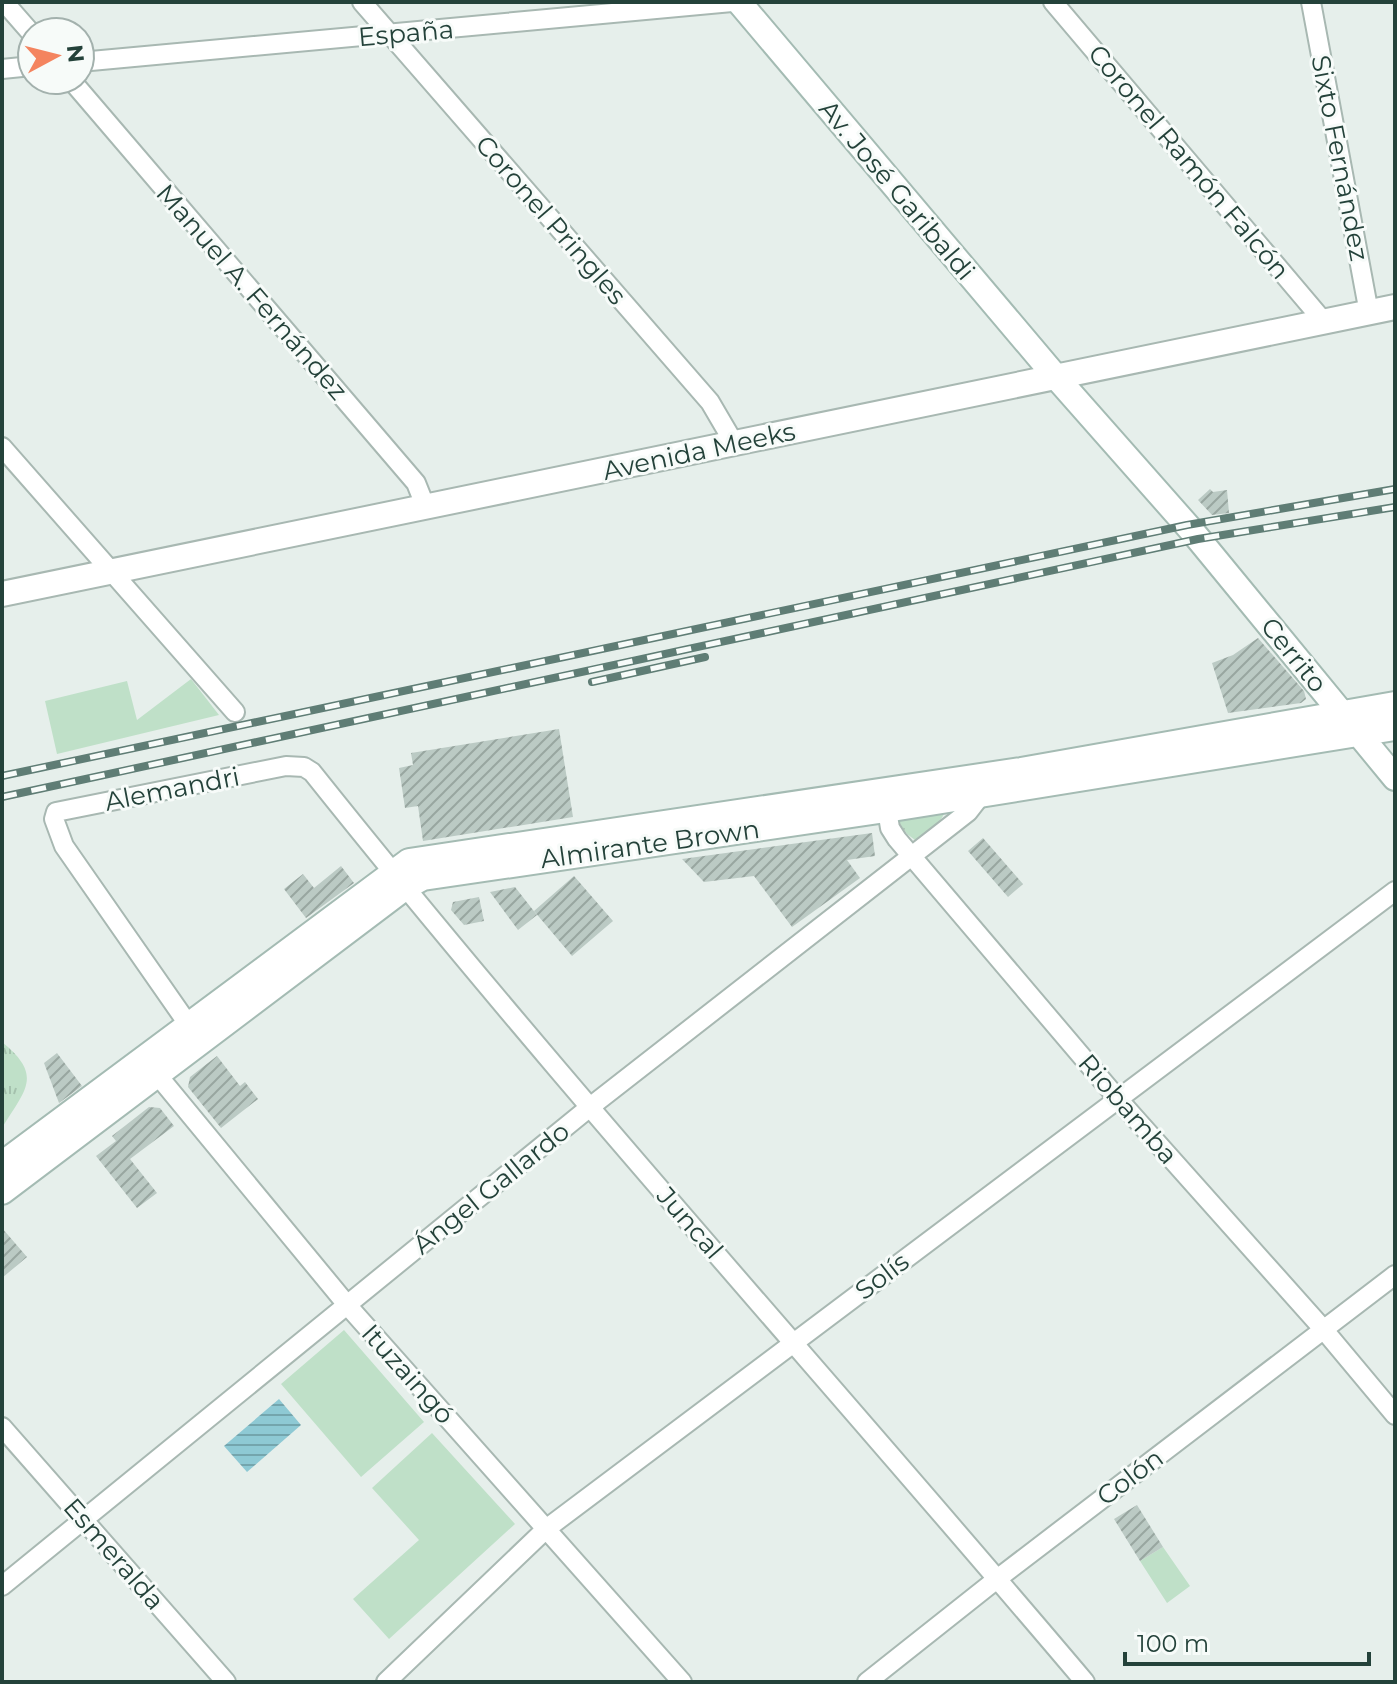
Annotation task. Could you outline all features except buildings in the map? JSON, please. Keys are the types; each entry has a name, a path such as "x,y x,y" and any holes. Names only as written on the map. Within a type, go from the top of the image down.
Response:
{"main road":[{"name":"Av. José Garibaldi","path":"739,2 1056,377 1192,531"},
{"name":"Avenida Meeks","path":"2,594 1395,307"},
{"name":"Cerrito","path":"1192,531 1395,778"},
{"name":"Almirante Brown","path":"2,1164 150,1067 188,1024 399,880 414,882 434,876 885,800 1021,770 1395,704"},
{"name":"Almirante Brown","path":"885,800 982,794 1395,728"},
{"name":"Almirante Brown","path":"2,1192 150,1067 399,880"}],"street":[{"name":"Coronel Pringles","path":"362,2 710,402 734,443"},
{"name":"España","path":"96,61 732,2"},
{"name":"Coronel Ramón Falcón","path":"1053,2 1325,323"},
{"name":"Sixto Fernández","path":"1311,2 1369,313"},
{"name":"Manuel A. Fernández","path":"85,96 416,483 426,508"},
{"path":"2,447 235,712"},
{"name":"Alemandri","path":"188,1024 64,846 54,819 56,812 296,766"},
{"name":"Juncal","path":"296,766 312,772 590,1107 1085,1682"},
{"name":"Ángel Gallardo","path":"2,1586 590,1107 968,812 982,794"},
{"name":"Riobamba","path":"885,800 890,828 912,856 1118,1099 1324,1330 1395,1415"},
{"name":"Solís","path":"386,1682 546,1529 1395,891"},
{"name":"Ituzaingó","path":"150,1067 348,1306 682,1682"},
{"name":"Colón","path":"867,1682 1395,1275"},
{"name":"Esmeralda","path":"2,1427 226,1682"}],"green space":[{"path":"191,679 219,715 57,754 45,701 127,681 137,720"},
{"path":"945,812 933,829 915,840 898,821"},
{"path":"2,1042 23,1064 27,1074 23,1093 2,1128"},
{"path":"344,1330 424,1422 361,1477 281,1384"},
{"path":"432,1433 515,1524 389,1639 353,1599 419,1540 372,1488"},
{"path":"1163,1547 1190,1586 1167,1603 1140,1561"}],"water":[{"path":"279,1399 301,1425 247,1472 224,1446"}],"railway":[{"path":"2,776 1187,525 1395,489"},
{"path":"2,797 1198,539 1395,507"},
{"path":"592,682 705,657"}]}
